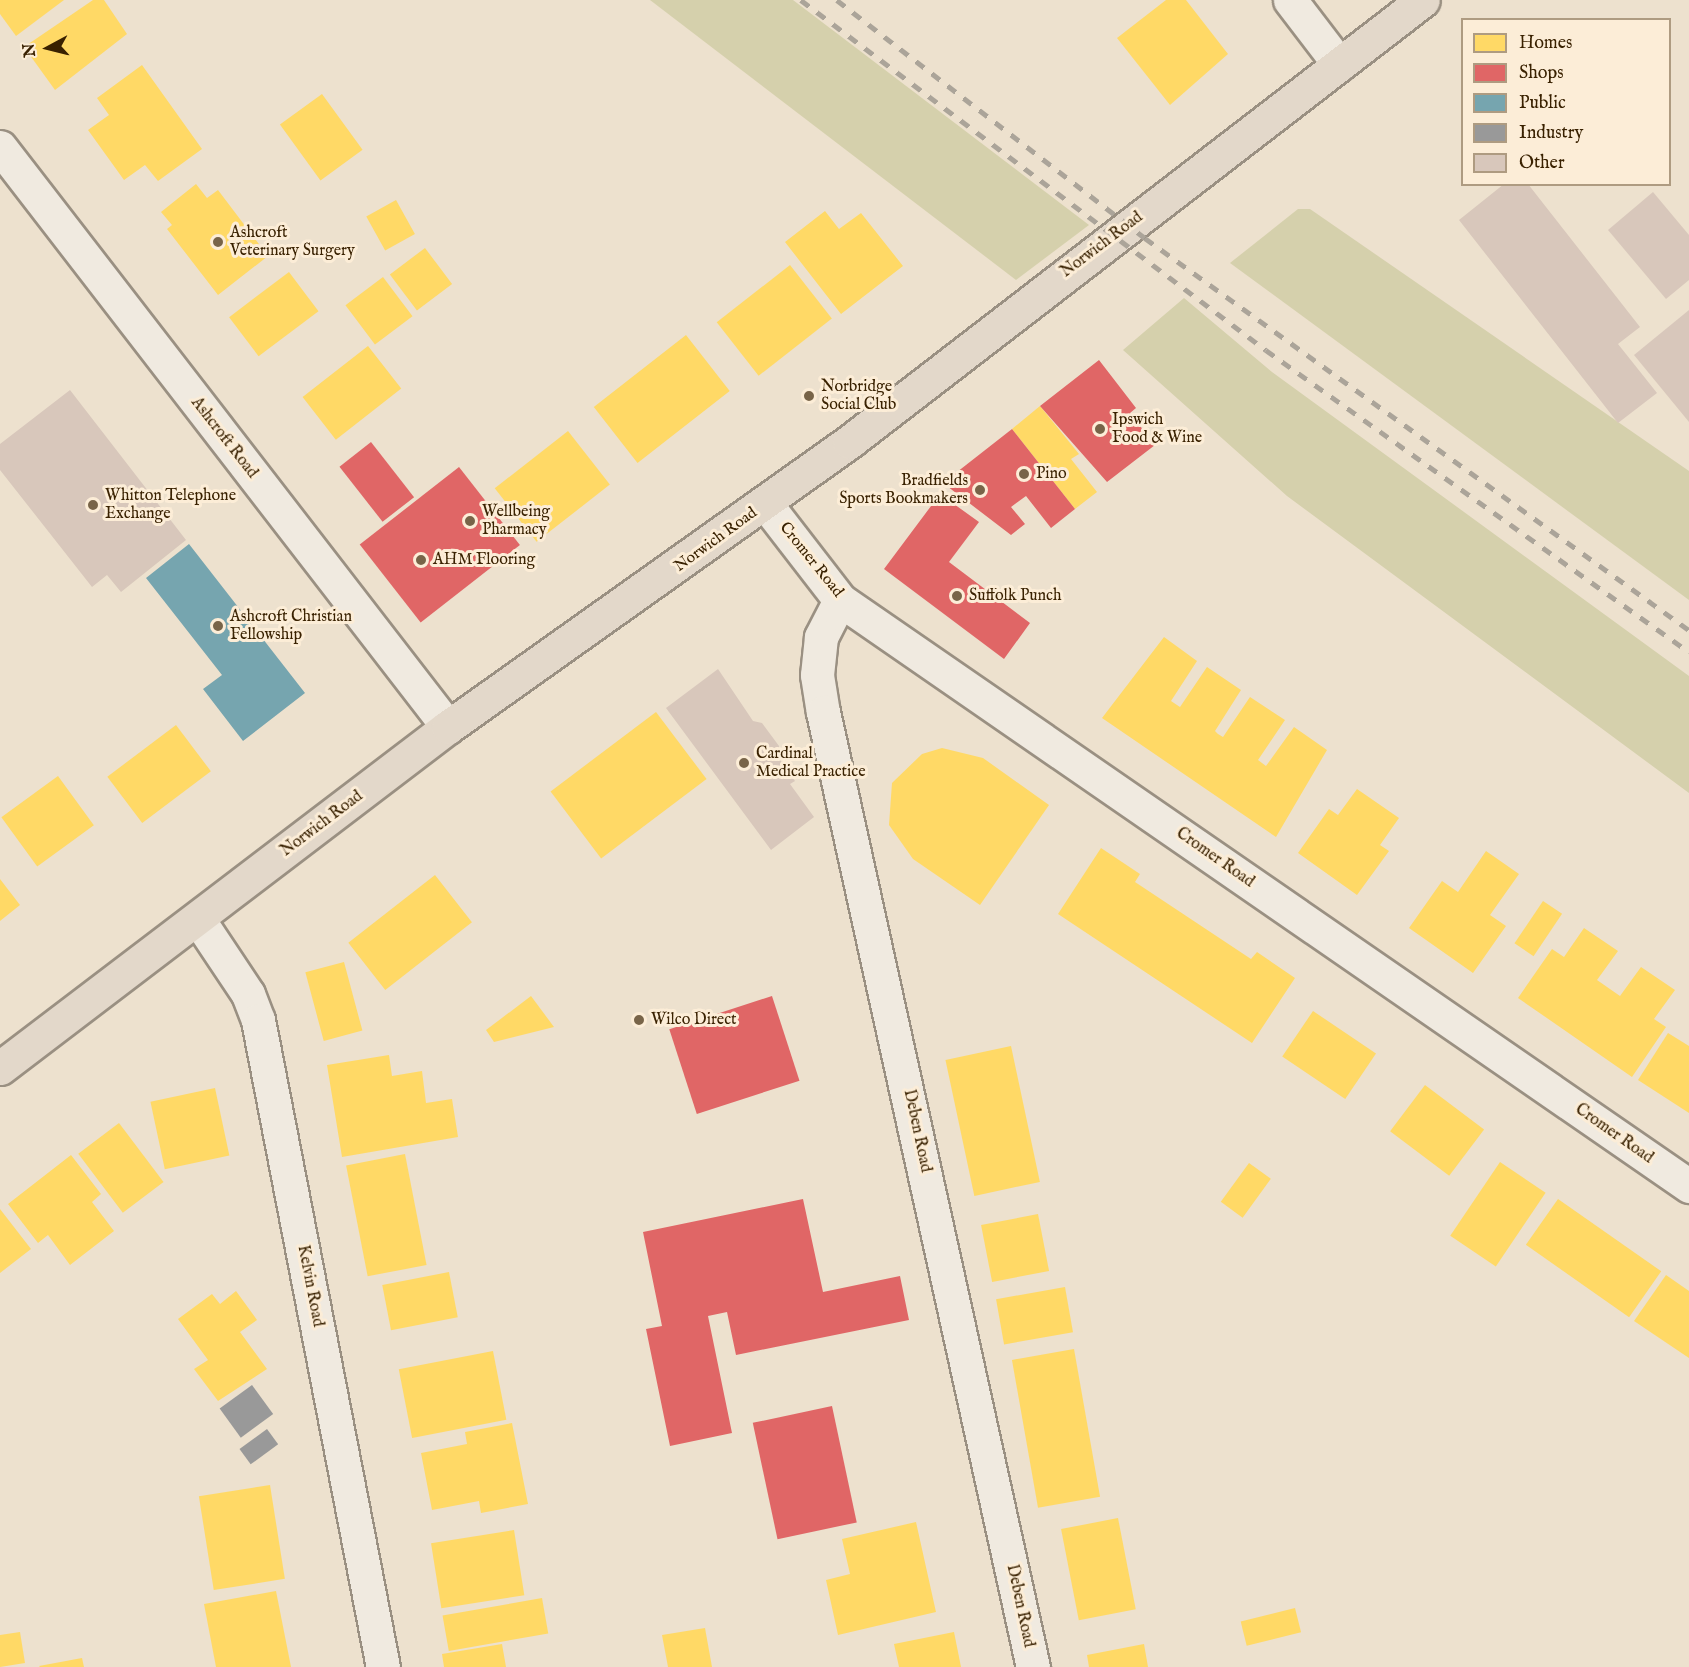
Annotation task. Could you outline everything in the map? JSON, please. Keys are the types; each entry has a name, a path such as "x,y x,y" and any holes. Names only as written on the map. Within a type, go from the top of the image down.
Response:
{"main road":[{"name":"Norwich Road","path":"0,1068 448,727 765,504 1423,0"}],"street":[{"path":"1290,0 1339,64"},
{"name":"Ashcroft Road","path":"0,147 448,727"},
{"name":"Cromer Road","path":"765,504 840,600 1689,1186"},
{"name":"Deben Road","path":"840,600 821,637 817,675 823,712 1033,1667"},
{"name":"Kelvin Road","path":"198,919 249,994 258,1020 383,1667"}],"shaded area":[{"path":"650,0 793,0 1089,225 1016,280"},
{"path":"1298,209 1310,209 1689,471 1689,600 1230,263"},
{"path":"1184,298 1272,372 1689,676 1689,793 1287,496 1123,350"}],"building: Homes":[{"path":"0,0 64,0 16,36 0,14"},
{"path":"93,0 104,0 127,34 55,90 24,47"},
{"path":"1166,0 1186,0 1228,54 1170,105 1117,38"},
{"path":"142,65 202,149 158,181 145,165 124,180 88,130 109,115 97,98"},
{"path":"322,94 363,150 320,180 280,125"},
{"name":"Ashcroft Veterinary Surgery","path":"196,184 207,198 218,190 268,256 218,295 167,229 172,225 161,212"},
{"path":"396,200 415,234 385,251 366,216"},
{"path":"825,211 839,229 861,213 903,266 841,314 785,242"},
{"path":"425,248 452,284 417,310 390,274"},
{"path":"790,265 832,319 759,376 717,322"},
{"path":"289,272 318,311 259,356 229,317"},
{"path":"383,277 412,316 375,344 345,305"},
{"path":"686,335 730,391 638,463 594,407"},
{"path":"368,346 401,389 336,440 303,397"},
{"path":"1040,406 1079,454 1071,459 1097,492 1075,509 1012,429"},
{"path":"568,431 610,485 537,542 495,488"},
{"path":"1164,637 1197,661 1171,701 1180,707 1207,667 1241,690 1215,731 1218,734 1223,737 1250,697 1285,720 1258,760 1266,766 1294,727 1327,750 1276,837 1102,718"},
{"path":"656,712 707,779 601,859 551,791"},
{"path":"176,725 211,771 142,823 107,777"},
{"path":"942,748 983,758 1049,805 980,905 913,859 889,825 892,783 922,754"},
{"path":"58,776 94,825 37,866 1,817"},
{"path":"1357,789 1399,818 1380,845 1389,851 1357,895 1298,853 1329,809 1338,815"},
{"path":"1101,848 1140,874 1135,882 1251,959 1257,952 1295,978 1252,1043 1058,914"},
{"path":"1486,851 1519,874 1490,915 1506,926 1473,973 1409,928 1442,881 1458,892"},
{"path":"435,875 472,922 385,990 348,943"},
{"path":"0,879 20,905 0,921"},
{"path":"1543,901 1562,914 1534,956 1514,943"},
{"path":"1584,928 1618,951 1597,980 1620,996 1641,967 1675,990 1654,1019 1666,1027 1632,1077 1518,998 1552,949 1564,957"},
{"path":"344,962 362,1031 324,1041 305,972"},
{"path":"531,996 554,1027 494,1042 486,1030"},
{"path":"1313,1011 1376,1053 1345,1099 1282,1057"},
{"path":"1668,1033 1689,1046 1689,1113 1638,1080"},
{"path":"1011,1046 1040,1182 974,1196 945,1060"},
{"path":"389,1055 392,1076 422,1071 426,1103 452,1099 458,1137 342,1157 327,1065"},
{"path":"1425,1085 1484,1130 1449,1176 1390,1131"},
{"path":"215,1088 229,1155 165,1169 150,1102"},
{"path":"119,1123 164,1182 123,1213 78,1154"},
{"path":"405,1154 427,1265 368,1276 346,1165"},
{"path":"71,1155 101,1194 92,1202 114,1231 70,1265 48,1235 38,1243 8,1204"},
{"path":"1500,1162 1546,1193 1496,1267 1450,1236"},
{"path":"1249,1163 1271,1179 1243,1218 1221,1202"},
{"path":"1558,1199 1661,1271 1629,1317 1526,1245"},
{"path":"0,1209 31,1249 0,1273"},
{"path":"1038,1214 1049,1271 992,1282 981,1225"},
{"path":"449,1272 458,1317 391,1330 382,1285"},
{"path":"1666,1275 1689,1291 1689,1358 1634,1321"},
{"path":"1065,1287 1073,1332 1004,1344 996,1299"},
{"path":"236,1291 257,1320 240,1332 267,1369 218,1401 194,1369 208,1360 178,1319 212,1294 220,1304"},
{"path":"1074,1349 1100,1497 1038,1508 1012,1360"},
{"path":"493,1351 506,1420 412,1438 399,1369"},
{"path":"512,1423 528,1504 481,1513 479,1501 432,1510 421,1453 467,1444 465,1432"},
{"path":"270,1485 285,1579 214,1590 199,1496"},
{"path":"1118,1518 1136,1609 1079,1620 1061,1529"},
{"path":"916,1522 936,1612 838,1635 826,1580 850,1574 842,1539"},
{"path":"514,1530 524,1595 441,1608 431,1543"},
{"path":"276,1591 291,1667 216,1667 204,1604"},
{"path":"542,1598 548,1633 449,1651 443,1616"},
{"path":"1295,1608 1301,1632 1247,1646 1241,1622"},
{"path":"705,1628 712,1667 668,1667 662,1635"},
{"path":"20,1632 25,1663 0,1667 0,1635"},
{"path":"954,1632 961,1667 899,1667 894,1644"},
{"path":"502,1644 506,1667 444,1667 442,1654"},
{"path":"1144,1644 1148,1667 1089,1667 1087,1655"},
{"path":"82,1658 84,1667 39,1666"}],"building: Shops":[{"name":"Ipswich Food & Wine","path":"1099,360 1136,408 1130,413 1155,445 1107,482 1040,406"},
{"path":"1012,429 1075,509 1051,528 1026,496 1011,507 1025,524 1011,535 943,483"},
{"path":"371,442 414,497 383,522 339,467"},
{"path":"459,467 520,545 421,623 360,545"},
{"name":"Suffolk Punch","path":"940,494 979,522 949,562 1030,623 1004,659 884,569"},
{"path":"772,996 800,1081 697,1114 669,1029"},
{"path":"803,1199 823,1292 900,1276 909,1320 736,1355 727,1312 708,1316 732,1433 670,1446 646,1329 662,1326 643,1232"},
{"path":"832,1406 857,1522 778,1539 753,1423"}],"building: Public":[{"name":"Ashcroft Christian Fellowship","path":"189,544 305,693 243,741 203,689 222,675 146,578"}],"building: Industry":[{"path":"252,1385 273,1414 241,1438 220,1409"},
{"path":"267,1429 278,1444 251,1464 239,1449"}],"building: Other":[{"path":"1502,186 1530,186 1640,327 1618,344 1657,393 1618,423 1459,220"},
{"path":"1653,192 1689,235 1689,280 1666,299 1608,230"},
{"path":"1689,310 1689,422 1634,355"},
{"name":"Whitton Telephone Exchange","path":"70,390 186,540 121,592 107,575 92,587 0,470 0,444"},
{"name":"Cardinal Medical Practice","path":"718,669 753,721 762,723 779,746 778,757 795,781 790,784 814,817 771,850 666,708"}],"railway":[{"path":"801,0 1266,350 1689,652"},
{"path":"837,0 1145,238 1689,630"}],"place":[{"name":"Ashcroft Veterinary Surgery","path":"218,242"},
{"name":"Norbridge Social Club","path":"809,396"},
{"name":"Ipswich Food & Wine","path":"1100,429"},
{"name":"Pino","path":"1024,474"},
{"name":"Bradfields Sports Bookmakers","path":"980,490"},
{"name":"Whitton Telephone Exchange","path":"93,505"},
{"name":"Wellbeing Pharmacy","path":"470,521"},
{"name":"AHM Flooring","path":"421,560"},
{"name":"Suffolk Punch","path":"957,596"},
{"name":"Ashcroft Christian Fellowship","path":"218,626"},
{"name":"Cardinal Medical Practice","path":"744,763"},
{"name":"Wilco Direct","path":"639,1020"}]}
